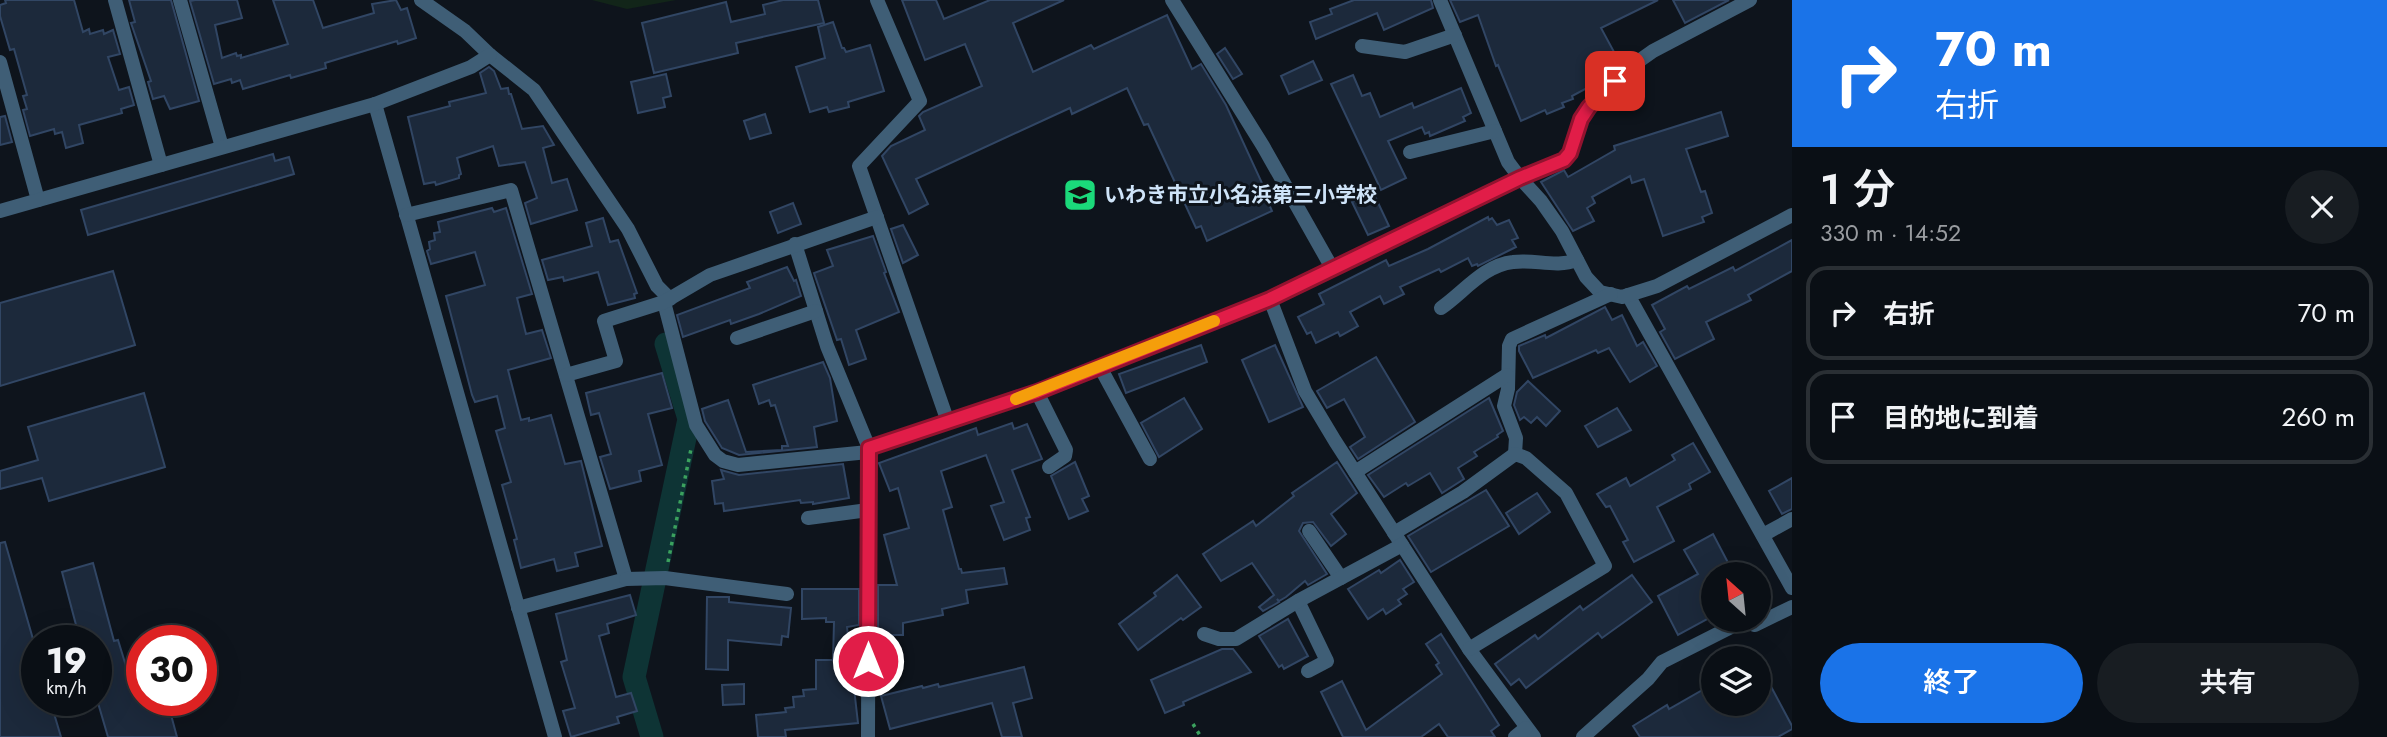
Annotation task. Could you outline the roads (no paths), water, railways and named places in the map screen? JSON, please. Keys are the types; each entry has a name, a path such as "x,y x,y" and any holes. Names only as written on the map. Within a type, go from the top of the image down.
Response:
{"street":[{"path":"115,0 161,165"},
{"path":"180,0 222,148"},
{"path":"421,0 465,31 534,90 628,229 667,300 696,425 715,455 738,466 868,450 1037,392 1270,299 1520,178 1564,160 1570,153 1581,119 1589,107 1629,68 1653,51 1750,0"},
{"path":"877,0 920,101 859,166 948,422"},
{"path":"1172,0 1263,146 1332,268"},
{"path":"1440,0 1508,162 1541,201 1562,231 1586,277 1600,292 1622,297 1657,286 1792,215"},
{"path":"1362,46 1405,52 1455,35"},
{"path":"0,211 374,104 471,67 490,55"},
{"path":"0,62 38,200"},
{"path":"374,104 555,737"},
{"path":"1410,152 1495,131"},
{"path":"406,215 512,190 626,579"},
{"path":"566,374 616,361 604,321 667,300 710,275 877,217"},
{"path":"795,244 827,346 868,450 868,737"},
{"path":"1441,308 1484,272 1502,265 1514,261 1565,265 1577,260"},
{"path":"1204,634 1219,639 1236,639 1341,578 1514,454 1516,438 1504,406 1508,389 1508,346 1512,339 1611,294"},
{"path":"1628,295 1792,588"},
{"path":"1270,299 1305,391 1525,734"},
{"path":"737,338 816,311"},
{"path":"1100,367 1150,459"},
{"path":"1355,472 1507,374"},
{"path":"1037,392 1066,450 1065,456 1049,467"},
{"path":"1469,649 1605,566 1566,493 1526,458 1514,454"},
{"path":"808,518 868,510"},
{"path":"1763,536 1792,519"},
{"path":"1309,531 1341,578"},
{"path":"518,608 626,579 665,578 786,594"},
{"path":"1298,601 1327,661 1308,671"},
{"path":"1583,737 1648,679 1662,662 1743,621 1755,625 1792,607"}],"waterway":[{"path":"652,737 634,677 689,419 666,344"}],"place":[{"name":"いわき市立小名浜第三小学校","path":"1080,195"}]}
